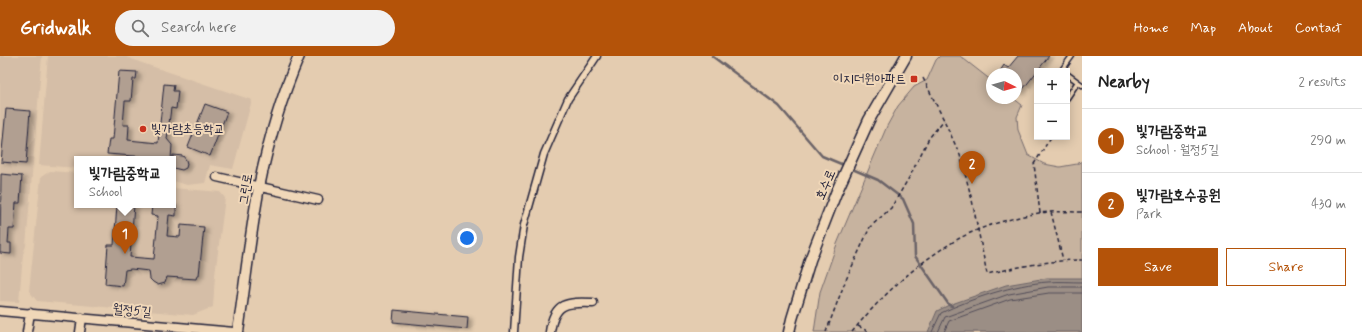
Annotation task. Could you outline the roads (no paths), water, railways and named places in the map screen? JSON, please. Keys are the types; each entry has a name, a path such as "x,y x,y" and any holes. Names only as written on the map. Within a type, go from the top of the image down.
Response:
{"street":[{"name":"그린로","path":"238,332 259,187 269,144 283,96 298,56"},
{"path":"514,332 519,257 524,225 544,154 568,98 597,56"},
{"name":"호수로","path":"789,332 810,260 836,193 869,120 906,56"},
{"path":"217,176 318,200"},
{"path":"550,332 552,322 562,306 573,302 593,302"},
{"name":"월정5길","path":"0,311 82,318 181,330 234,332"},
{"path":"27,332 30,313"},
{"path":"80,332 82,318"}],"lane":[{"path":"1063,68 1072,56"},
{"path":"1070,77 1082,86"},
{"path":"1070,94 1077,83"}],"water":[{"path":"1047,278 1082,278 1082,332 928,332 937,311 949,305 1006,285"}],"waterway":[{"path":"712,56 779,106 822,156 846,166"},
{"path":"850,168 878,180 903,199 914,224 915,256 949,305 952,306"}],"place":[{"name":"이지더원아파트","path":"914,79"},
{"name":"빛가람초등학교","path":"143,129"},
{"name":"빛가람호수공원","path":"972,184"},
{"name":"빛가람중학교","path":"125,254"}]}
